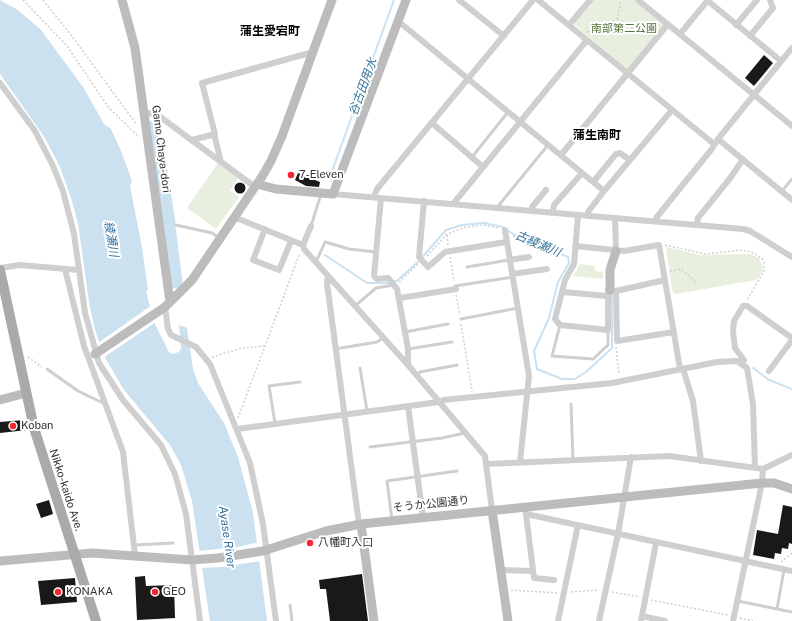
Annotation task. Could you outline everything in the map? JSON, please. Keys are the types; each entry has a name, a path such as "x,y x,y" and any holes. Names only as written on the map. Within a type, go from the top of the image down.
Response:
{"main road":[{"name":"Nikko-kaido Ave.","path":"0,269 4,305 42,457 96,621"}],"street":[{"name":"Gamo Chaya-dori","path":"122,0 135,48 144,112 165,306"},
{"path":"98,352 165,306 192,280 256,186 271,161 332,0"},
{"path":"333,194 406,0"},
{"path":"459,0 504,36"},
{"path":"408,365 408,349 400,298 397,289 388,278 376,279 374,276 377,189 534,0"},
{"path":"538,0 586,37 628,74 714,144 743,159 792,200"},
{"path":"569,25 590,0"},
{"path":"638,0 792,126"},
{"path":"736,25 757,0"},
{"path":"750,36 773,8 770,0"},
{"path":"680,34 708,1 781,62"},
{"path":"398,21 604,191"},
{"path":"561,155 668,24"},
{"path":"453,204 520,122 586,37"},
{"path":"655,221 714,144 792,48"},
{"path":"221,162 202,83 313,52"},
{"path":"0,83 35,131 53,166 68,209 85,313 103,372 113,387 161,445 175,474 185,507 196,559 200,621"},
{"path":"588,216 591,209 604,191 672,110"},
{"path":"144,112 159,116 256,186 377,198 655,221 750,231 792,257"},
{"path":"432,123 483,167"},
{"path":"192,140 214,134"},
{"path":"593,182 616,154 620,153 630,160"},
{"path":"697,225 698,218 731,177 743,159"},
{"path":"553,212 554,206 582,172"},
{"path":"532,210 532,207 546,190"},
{"path":"424,201 416,256 428,267 445,252 506,242"},
{"path":"578,215 574,264 565,280 555,319 560,325 608,330 611,292"},
{"path":"234,217 266,229 304,247 316,263 408,365 485,456 508,621"},
{"path":"615,218 616,251 610,270 611,292 618,341 674,332"},
{"path":"304,247 311,226"},
{"path":"266,229 253,260 280,270 291,241"},
{"path":"505,230 529,376 520,462"},
{"path":"575,246 616,251 660,248 674,332 682,369 693,402 701,460"},
{"path":"509,260 529,257"},
{"path":"0,269 20,265 78,270"},
{"path":"65,269 84,346 123,452 135,555"},
{"path":"512,276 548,269"},
{"path":"328,276 326,283 374,621"},
{"path":"563,292 611,292 665,280"},
{"path":"400,298 455,288"},
{"path":"165,306 168,328 171,335 192,345 206,360 216,377 254,478 276,621"},
{"path":"741,364 744,360 735,348 733,331 734,321 743,306 745,306 792,339 769,371"},
{"path":"236,428 440,403 443,400 620,381 717,362 737,361 747,368 753,404 755,468"},
{"path":"0,400 26,393"},
{"path":"408,406 423,517"},
{"path":"487,464 669,456 763,469 792,455"},
{"path":"600,621 618,534 631,457"},
{"path":"734,619 762,483 763,469"},
{"name":"そうか公園通り","path":"0,561 74,553 196,559 233,556 265,551 326,531 360,524 392,520 492,510 525,511 624,497 762,483 774,483 792,489"},
{"path":"554,580 534,578 525,511 656,543 792,571"},
{"path":"558,621 578,525"},
{"path":"656,543 641,618 665,621"},
{"path":"501,570 533,571"}],"lane":[{"path":"472,157 508,112"},
{"path":"499,208 499,205 548,145"},
{"path":"782,192 792,179"},
{"path":"311,226 322,193"},
{"path":"176,225 212,233 220,238"},
{"path":"316,263 325,242 349,249 376,252"},
{"path":"467,267 509,260"},
{"path":"455,288 512,276"},
{"path":"355,306 376,288 393,283"},
{"path":"460,318 518,308"},
{"path":"405,332 448,324"},
{"path":"560,325 552,356 593,359 608,345 608,330"},
{"path":"335,349 377,342 383,338"},
{"path":"408,349 452,342"},
{"path":"416,375 420,372 457,365"},
{"path":"360,368 367,411"},
{"path":"47,369 78,391 105,404"},
{"path":"275,423 269,386 300,382"},
{"path":"571,404 573,460"},
{"path":"370,447 463,435 465,433"},
{"path":"392,520 387,481 457,471"},
{"path":"135,545 173,543"},
{"path":"777,609 784,570"},
{"path":"738,601 792,612"},
{"path":"290,605 292,621"}],"path":[{"path":"23,0 67,46 109,108 139,138"},
{"path":"43,0 138,127"},
{"path":"617,19 621,0"},
{"path":"586,37 588,31 617,19 657,38"},
{"path":"236,428 265,346 304,247"},
{"path":"660,248 705,254 741,250 751,252 762,258 764,263 764,271 745,306"},
{"path":"664,272 682,269 695,281 696,285"},
{"path":"618,341 616,348 620,381"},
{"path":"206,360 242,348 265,346"},
{"path":"28,357 47,369"},
{"path":"774,567 792,553"},
{"path":"508,590 564,593 606,590 734,619 753,621"}],"green space":[{"name":"南部第二公園","path":"593,0 634,0 664,25 627,70 575,25 575,21"},
{"path":"218,163 238,178 230,190 239,197 216,229 187,208"},
{"path":"666,247 701,255 750,254 759,258 763,267 761,274 756,280 675,294 672,291"},
{"path":"580,264 595,266 595,271 603,272 603,279 573,276"}],"water":[{"path":"0,0 18,10 41,30 83,87 104,124 111,129 121,151 132,181 130,186 142,247 148,290 146,291 154,322 169,352 173,354 179,352 181,348 179,325 187,328 193,369 198,383 224,423 238,457 253,513 267,621 210,621 192,501 181,465 170,445 124,390 104,356 95,330 89,302 78,223 60,167 45,138 0,74"}],"pier":[{"path":"152,305 156,322 103,358 98,343"},
{"path":"259,542 261,561 221,567 200,568 198,551 238,547"}],"building":[{"path":"764,55 773,63 754,86 745,78"},
{"path":"298,173 320,182 319,187 306,186 295,180"},
{"path":"238,183 242,183 244,184 244,192 238,193 235,190 235,186"},
{"name":"Koban","path":"24,420 27,430 0,433 0,422"},
{"path":"49,500 53,514 41,518 36,504"},
{"path":"783,505 792,507 792,544 789,543 788,549 782,548 781,554 775,553 774,559 753,555 757,530 778,534"},
{"path":"362,574 368,621 330,621 326,589 320,589 319,580"},
{"name":"GEO","path":"145,576 146,586 174,585 175,618 137,620 135,577"},
{"path":"75,578 77,602 41,605 38,581"}],"waterway":[{"name":"谷古田用水","path":"331,174 394,0"},
{"path":"154,127 169,223"},
{"name":"古綾瀬川","path":"325,255 367,283 389,283 398,280 418,262 446,230 462,225 484,223 503,227 513,234 568,257 569,263 558,282 549,318 534,351 537,369 562,379 575,379 586,372 612,348 612,293"},
{"path":"169,227 176,282"},
{"name":"古綾瀬川","path":"753,368 769,380 792,389"}],"place":[{"name":"7-Eleven","path":"291,175"},
{"name":"Koban","path":"13,426"},
{"name":"八幡町入口","path":"310,543"},
{"name":"KONAKA","path":"58,592"},
{"name":"GEO","path":"155,592"}],"district":[{"name":"蒲生愛宕町","path":"270,31"},
{"name":"蒲生南町","path":"597,135"}],"water label":[{"name":"綾瀬川","path":"111,239"},
{"name":"Ayase River","path":"227,537"}]}
